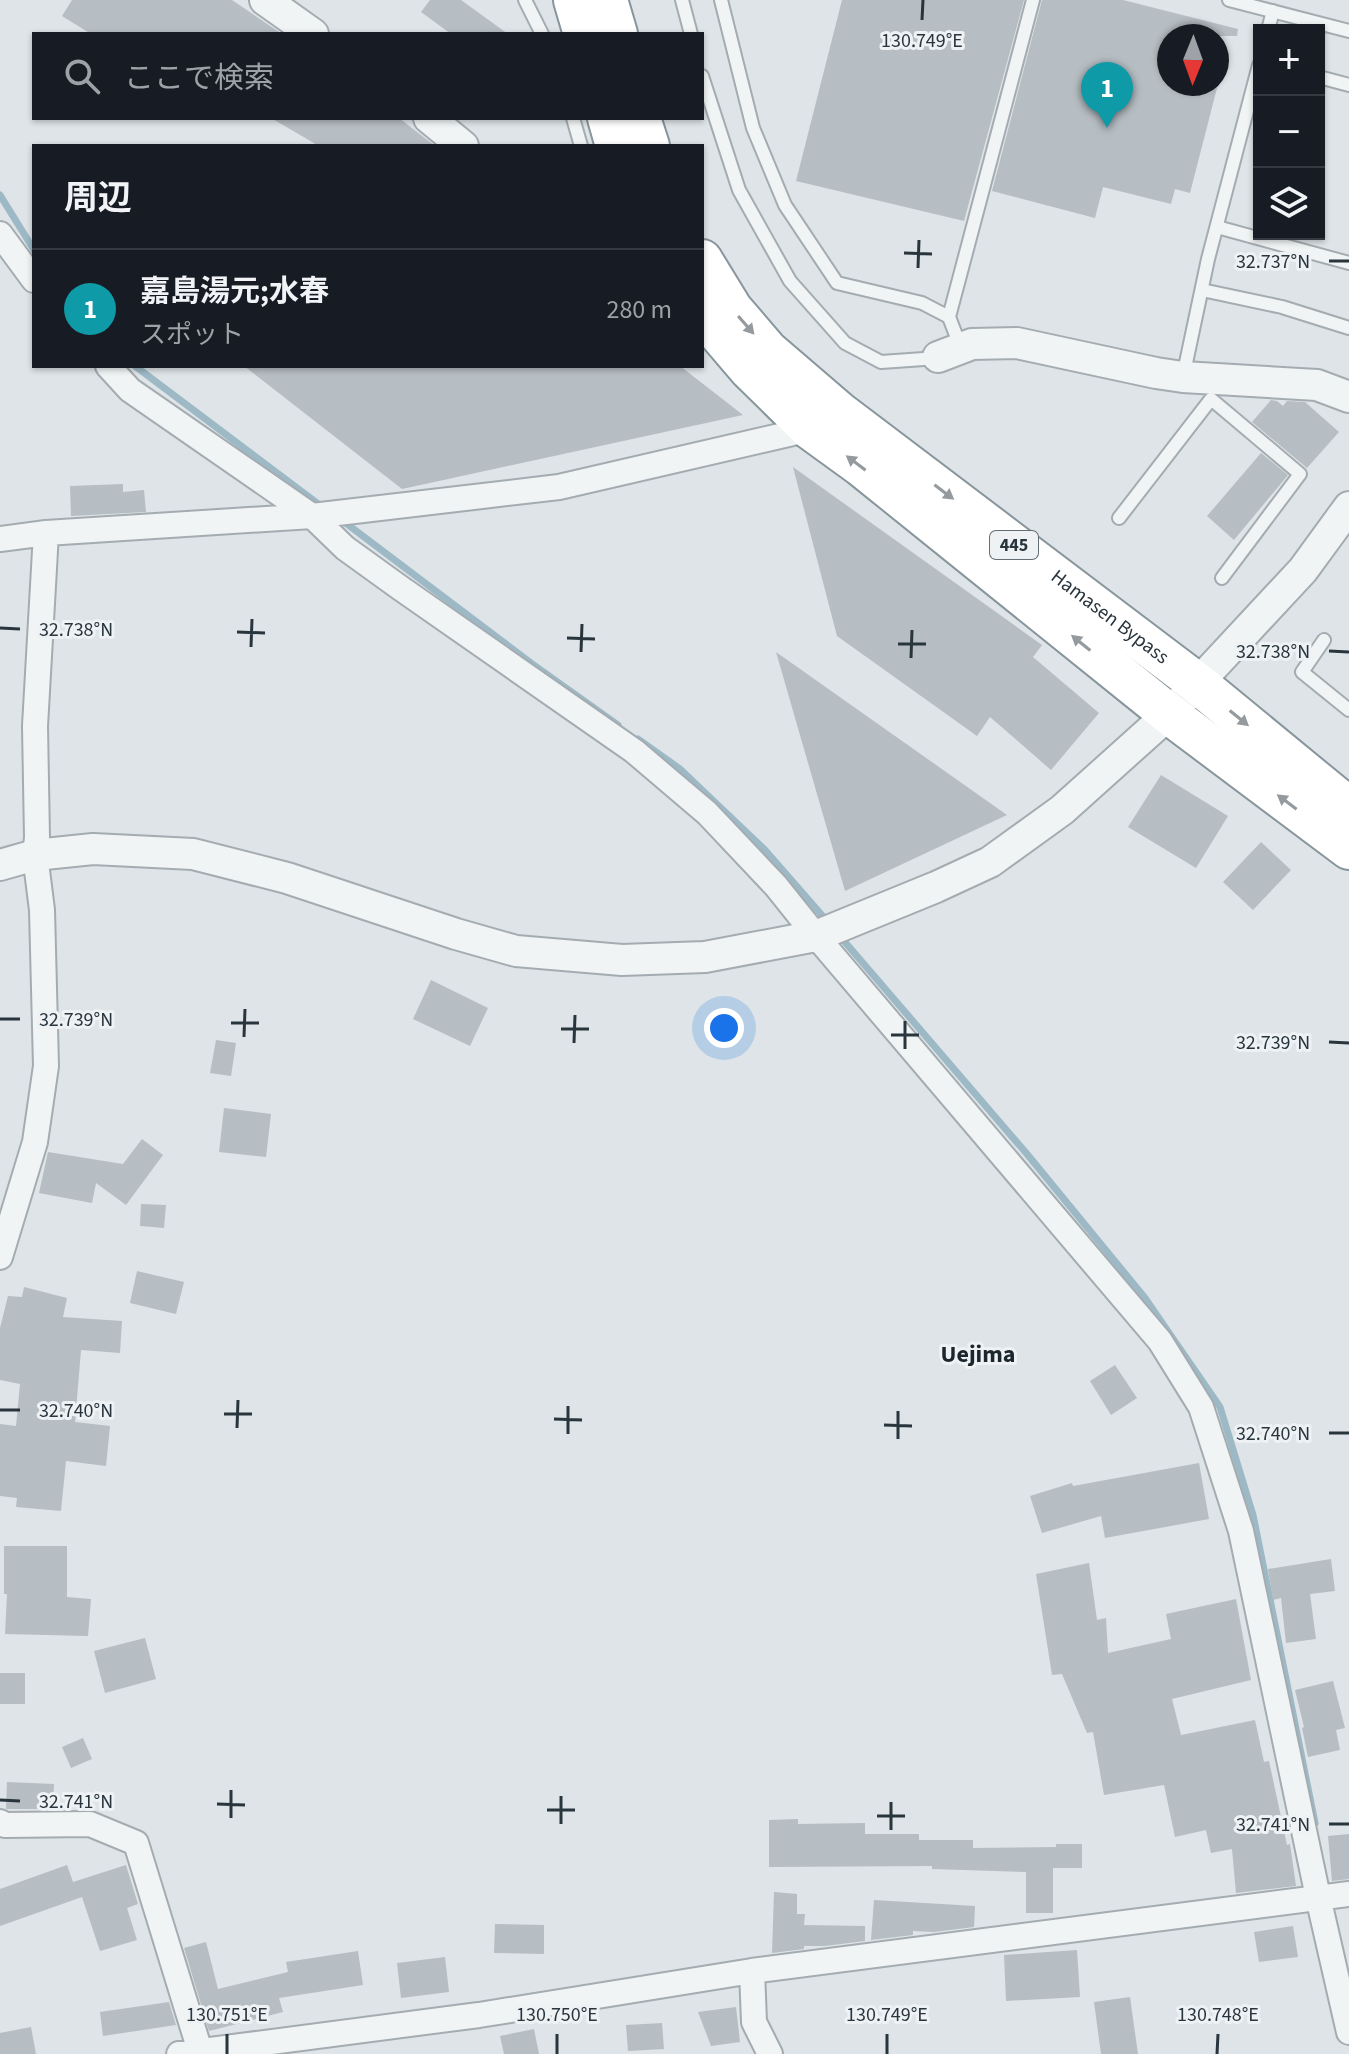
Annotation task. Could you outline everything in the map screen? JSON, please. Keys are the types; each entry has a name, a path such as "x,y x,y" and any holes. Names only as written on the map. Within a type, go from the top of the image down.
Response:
{"highway":[{"path":"574,0 583,32"},
{"path":"607,0 616,32"},
{"path":"609,120 615,144"},
{"path":"641,120 648,144"},
{"name":"Hamasen Bypass","path":"704,263 732,309 873,476 1169,714 1349,849"},
{"name":"Hamasen Bypass","path":"704,316 749,369 1197,683 1349,808"}],"street":[{"path":"265,0 310,32"},
{"path":"431,120 461,144"},
{"path":"0,234 32,277"},
{"path":"950,353 972,344 1017,343 1202,385 1317,385 1349,397"},
{"path":"110,368 130,390 312,516 345,548 634,751 707,813 776,886 1160,1341 1201,1407 1241,1531 1349,2032"},
{"path":"0,539 46,533 312,516 559,487 825,421"},
{"path":"0,865 35,855 93,849 193,854 287,878 516,951 622,960 705,957 816,936 990,862 1062,810 1169,714 1303,570 1349,507"},
{"path":"0,1257 35,1142 46,1066 42,910 35,855 35,726 46,533"},
{"path":"0,1822 5,1825 90,1824 136,1843 190,2052 479,2015 752,1971 1349,1894"},
{"path":"752,1971 754,2022 770,2054"}],"lane":[{"path":"525,0 541,32"},
{"path":"682,0 690,32"},
{"path":"721,0 753,128 785,205 837,283 922,303 949,317"},
{"path":"704,82 739,190 790,281 845,343 881,362 950,353 949,317 1033,0"},
{"path":"1229,0 1349,31"},
{"path":"1270,24 1273,11"},
{"path":"1325,79 1349,85"},
{"path":"1119,518 1202,385 1202,290 1253,88"},
{"path":"574,120 580,144"},
{"path":"1217,227 1349,263"},
{"path":"1202,290 1282,307 1349,328"},
{"path":"1202,385 1300,474 1222,578"},
{"path":"1324,640 1302,672 1349,710"}],"building":[{"path":"72,0 232,0 279,32 88,32 62,16"},
{"path":"430,0 461,0 505,32 448,32 421,12"},
{"path":"842,0 1024,0 964,221 796,181"},
{"path":"1042,0 1123,0 1218,24 1157,24 1157,96 1215,96 1190,193 1175,189 1171,204 1103,187 1095,218 992,191"},
{"path":"1229,27 1238,29 1237,36 1229,36"},
{"path":"274,120 402,120 432,144 316,144"},
{"path":"247,368 683,368 743,415 402,489"},
{"path":"1271,400 1283,406 1287,401 1305,402 1339,432 1307,468 1252,422"},
{"path":"1261,453 1288,475 1234,540 1207,516"},
{"path":"793,467 1042,645 1033,657 1099,713 1051,770 990,717 977,736 837,636"},
{"path":"123,484 123,492 144,490 146,512 71,516 70,486"},
{"path":"776,652 1007,815 845,891"},
{"path":"1161,775 1228,816 1196,868 1128,827"},
{"path":"1261,842 1291,870 1253,910 1223,882"},
{"path":"431,980 488,1008 470,1046 413,1019"},
{"path":"216,1040 236,1043 231,1076 210,1073"},
{"path":"224,1108 271,1114 266,1157 219,1152"},
{"path":"142,1139 163,1155 126,1205 96,1183 92,1203 39,1193 48,1152 123,1164"},
{"path":"141,1204 166,1205 164,1228 140,1226"},
{"path":"137,1271 184,1282 176,1314 130,1303"},
{"path":"24,1287 67,1298 63,1317 122,1321 120,1353 81,1350 75,1422 110,1426 106,1466 66,1461 61,1511 16,1507 17,1498 0,1496 0,1424 16,1426 20,1384 0,1380 0,1328 8,1296 22,1297"},
{"path":"1115,1365 1137,1398 1111,1415 1090,1381"},
{"path":"1199,1463 1209,1519 1105,1538 1101,1516 1042,1533 1030,1496 1072,1483 1073,1486"},
{"path":"4,1546 67,1546 67,1597 91,1599 88,1636 5,1634 7,1594 4,1594"},
{"path":"1331,1559 1335,1591 1310,1594 1316,1639 1286,1643 1281,1598 1273,1600 1268,1569"},
{"path":"1089,1563 1097,1620 1106,1618 1108,1653 1171,1639 1166,1614 1236,1599 1251,1680 1172,1699 1181,1735 1255,1720 1264,1762 1269,1761 1287,1845 1290,1844 1296,1886 1236,1893 1232,1849 1211,1853 1206,1830 1175,1837 1164,1785 1104,1795 1093,1732 1087,1733 1062,1674 1052,1675 1036,1574"},
{"path":"145,1638 156,1679 105,1693 94,1651"},
{"path":"0,1673 25,1673 25,1704 0,1704"},
{"path":"1333,1681 1345,1728 1336,1730 1340,1750 1308,1757 1295,1690"},
{"path":"83,1738 92,1759 71,1768 62,1747"},
{"path":"7,1782 54,1784 53,1809 6,1809"},
{"path":"798,1819 798,1824 865,1823 865,1834 919,1834 919,1840 973,1840 973,1848 1082,1844 1082,1868 1053,1868 1053,1913 1026,1913 1026,1872 932,1869 932,1866 769,1867 769,1820"},
{"path":"1349,1834 1349,1879 1332,1881 1328,1836"},
{"path":"67,1865 73,1882 126,1865 138,1904 127,1908 137,1940 100,1951 82,1897 0,1926 0,1889"},
{"path":"774,1892 797,1894 797,1914 805,1914 804,1925 865,1926 865,1941 804,1946 804,1949 772,1953"},
{"path":"874,1900 975,1906 974,1927 913,1931 913,1935 871,1940"},
{"path":"495,1924 544,1925 544,1954 494,1953"},
{"path":"1293,1926 1298,1957 1259,1962 1254,1932"},
{"path":"206,1942 218,1989 288,1972 286,1962 358,1951 363,1985 279,1998 283,2012 209,2031 184,1948"},
{"path":"1077,1950 1080,1997 1006,2001 1004,1955"},
{"path":"445,1957 449,1992 401,1998 397,1963"},
{"path":"1130,1997 1138,2054 1101,2054 1094,2002"},
{"path":"169,2002 176,2025 103,2036 100,2012"},
{"path":"736,2007 740,2042 711,2046 698,2012"},
{"path":"662,2023 664,2049 628,2051 626,2025"},
{"path":"31,2027 36,2054 0,2054 0,2033"},
{"path":"534,2029 539,2054 504,2054 500,2036"}],"waterway":[{"path":"0,195 32,247"},
{"path":"138,368 325,509"},
{"path":"339,518 618,725"},
{"path":"638,739 680,769 765,850 827,921"},
{"path":"838,934 1027,1154 1145,1298 1220,1407 1253,1515 1315,1823"}],"place":[{"name":"嘉島湯元;水春","path":"1107,128"}],"district":[{"name":"Uejima","path":"978,1354"}]}
